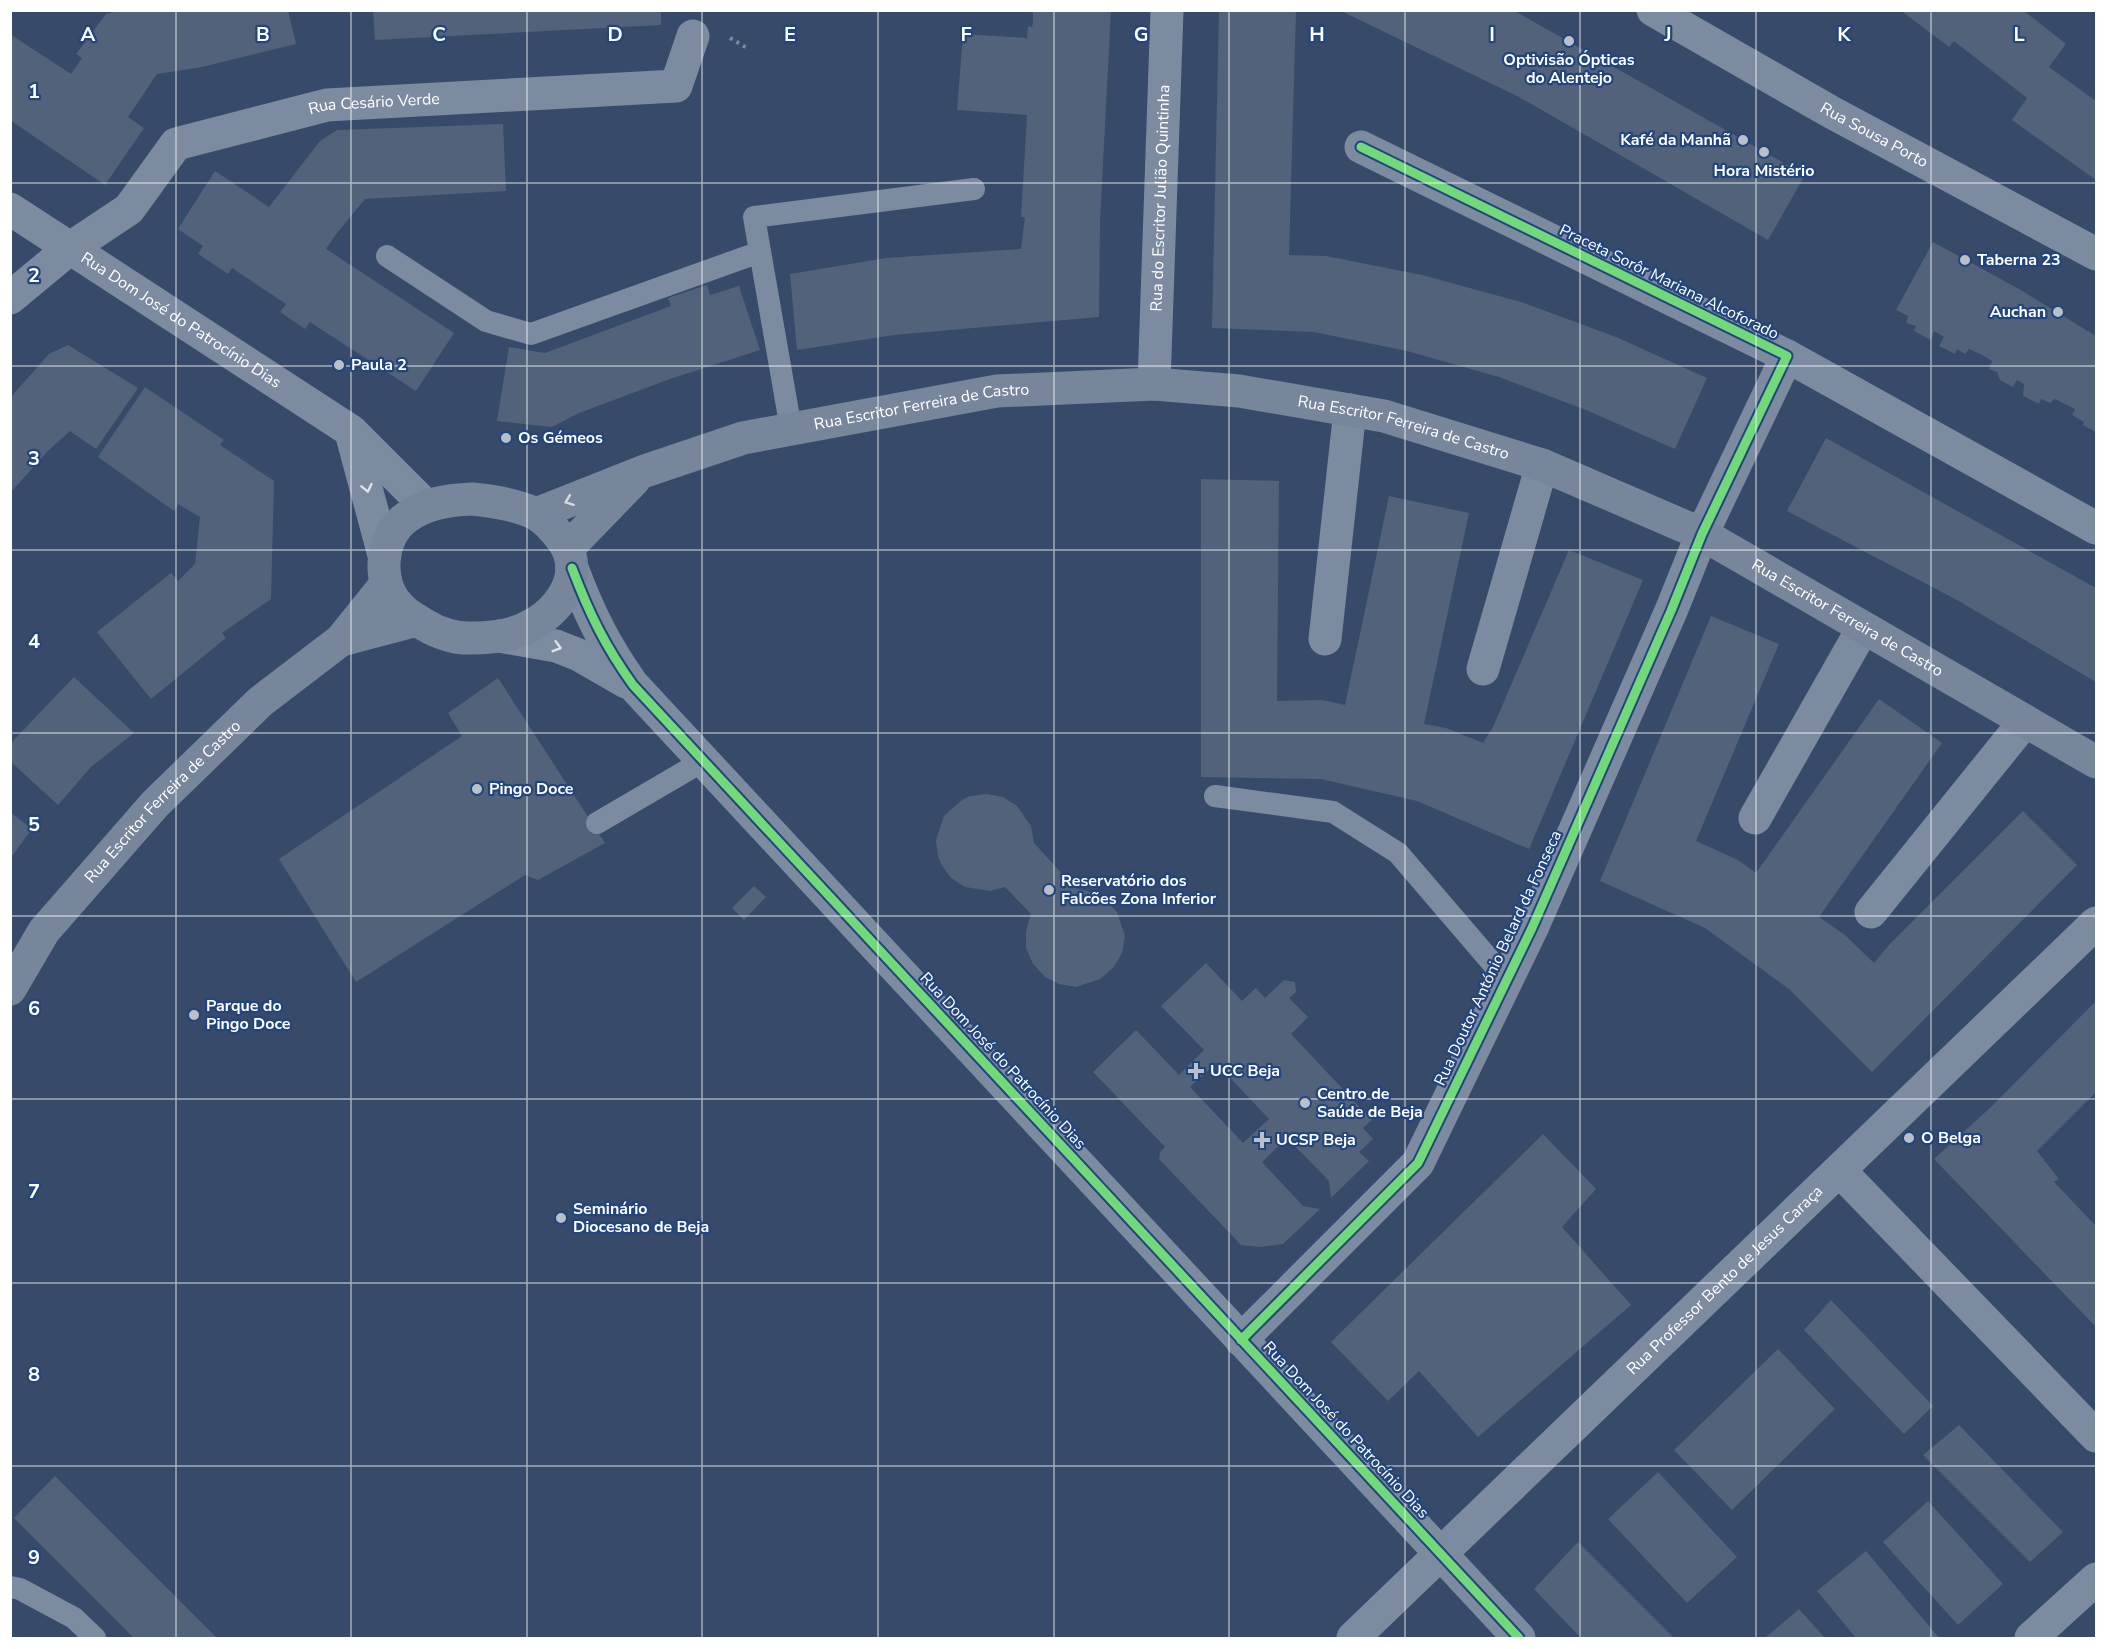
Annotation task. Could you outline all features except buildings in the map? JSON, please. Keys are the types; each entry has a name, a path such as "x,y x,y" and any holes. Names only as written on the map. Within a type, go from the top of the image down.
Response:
{"main road":[{"name":"Rua Escritor Ferreira de Castro","path":"536,514 642,472 743,438 998,392 1154,384 1239,391 1384,416 1542,465 1702,534 2097,762"},
{"name":"Rua Escritor Ferreira de Castro","path":"570,558 642,472"},
{"path":"450,500 496,502 536,514 554,529 570,558 571,583 547,616 524,629 499,636 470,639 447,635 417,620 397,605 385,569 390,537 405,518 426,506 450,500"},
{"name":"Rua Escritor Ferreira de Castro","path":"10,989 44,931 154,804 261,702 341,640 385,569"},
{"name":"Rua Escritor Ferreira de Castro","path":"341,640 417,620"}],"street":[{"name":"Rua do Escritor Julião Quintinha","path":"1154,384 1167,10"},
{"name":"Rua Sousa Porto","path":"1653,10 1831,112 2097,254"},
{"name":"Rua Cesário Verde","path":"69,249 129,209 176,144 327,105 676,86 693,36"},
{"name":"Praceta Sorôr Mariana Alcoforado","path":"1360,147 1787,356 2097,528"},
{"name":"Rua Dom José do Patrocínio Dias","path":"10,209 351,432 426,506"},
{"path":"10,298 69,249"},
{"name":"Praceta Sorôr Mariana Alcoforado","path":"1702,534 1787,356"},
{"path":"1325,639 1350,410"},
{"path":"351,432 385,569"},
{"path":"1483,669 1542,465"},
{"name":"Rua Doutor António Belard da Fonseca","path":"1241,1340 1418,1163 1532,928 1671,611 1702,534"},
{"name":"Rua Dom José do Patrocínio Dias","path":"570,558 588,610 601,637 633,685 1519,1638"},
{"path":"1755,818 1863,628"},
{"name":"Rua Dom José do Patrocínio Dias","path":"499,636 556,646 579,655 633,685"},
{"path":"1871,912 2025,721"},
{"name":"Rua Professor Bento de Jesus Caraça","path":"1353,1638 1442,1555 2097,923"},
{"path":"1839,1171 2097,1436"},
{"path":"2031,1638 2097,1579"}],"lane":[{"path":"791,429 754,217 974,189"},
{"path":"387,256 486,321 531,334 760,252"},
{"path":"597,822 703,761"},
{"path":"1215,796 1333,812 1398,853 1506,979"},
{"path":"10,1587 20,1589 74,1618 95,1638"}],"cycle path":[{"path":"1241,1340 1418,1163 1532,928 1671,611 1702,534 1787,356 1361,147"},
{"path":"572,568 598,629 633,685 1519,1638"}],"place":[{"name":"Optivisão Ópticas do Alentejo","path":"1569,41"},
{"name":"Kafé da Manhã","path":"1743,140"},
{"name":"Hora Mistério","path":"1764,152"},
{"name":"Taberna 23","path":"1965,260"},
{"name":"Auchan","path":"2058,312"},
{"name":"Paula 2","path":"339,365"},
{"name":"Os Gémeos","path":"506,438"},
{"name":"Pingo Doce","path":"477,789"},
{"name":"Reservatório dos Falcões Zona Inferior","path":"1049,890"},
{"name":"Parque do Pingo Doce","path":"194,1015"},
{"name":"UCC Beja","path":"1196,1071"},
{"name":"Centro de Saúde de Beja","path":"1305,1103"},
{"name":"O Belga","path":"1909,1138"},
{"name":"UCSP Beja","path":"1262,1140"},
{"name":"Seminário Diocesano de Beja","path":"561,1218"}]}
